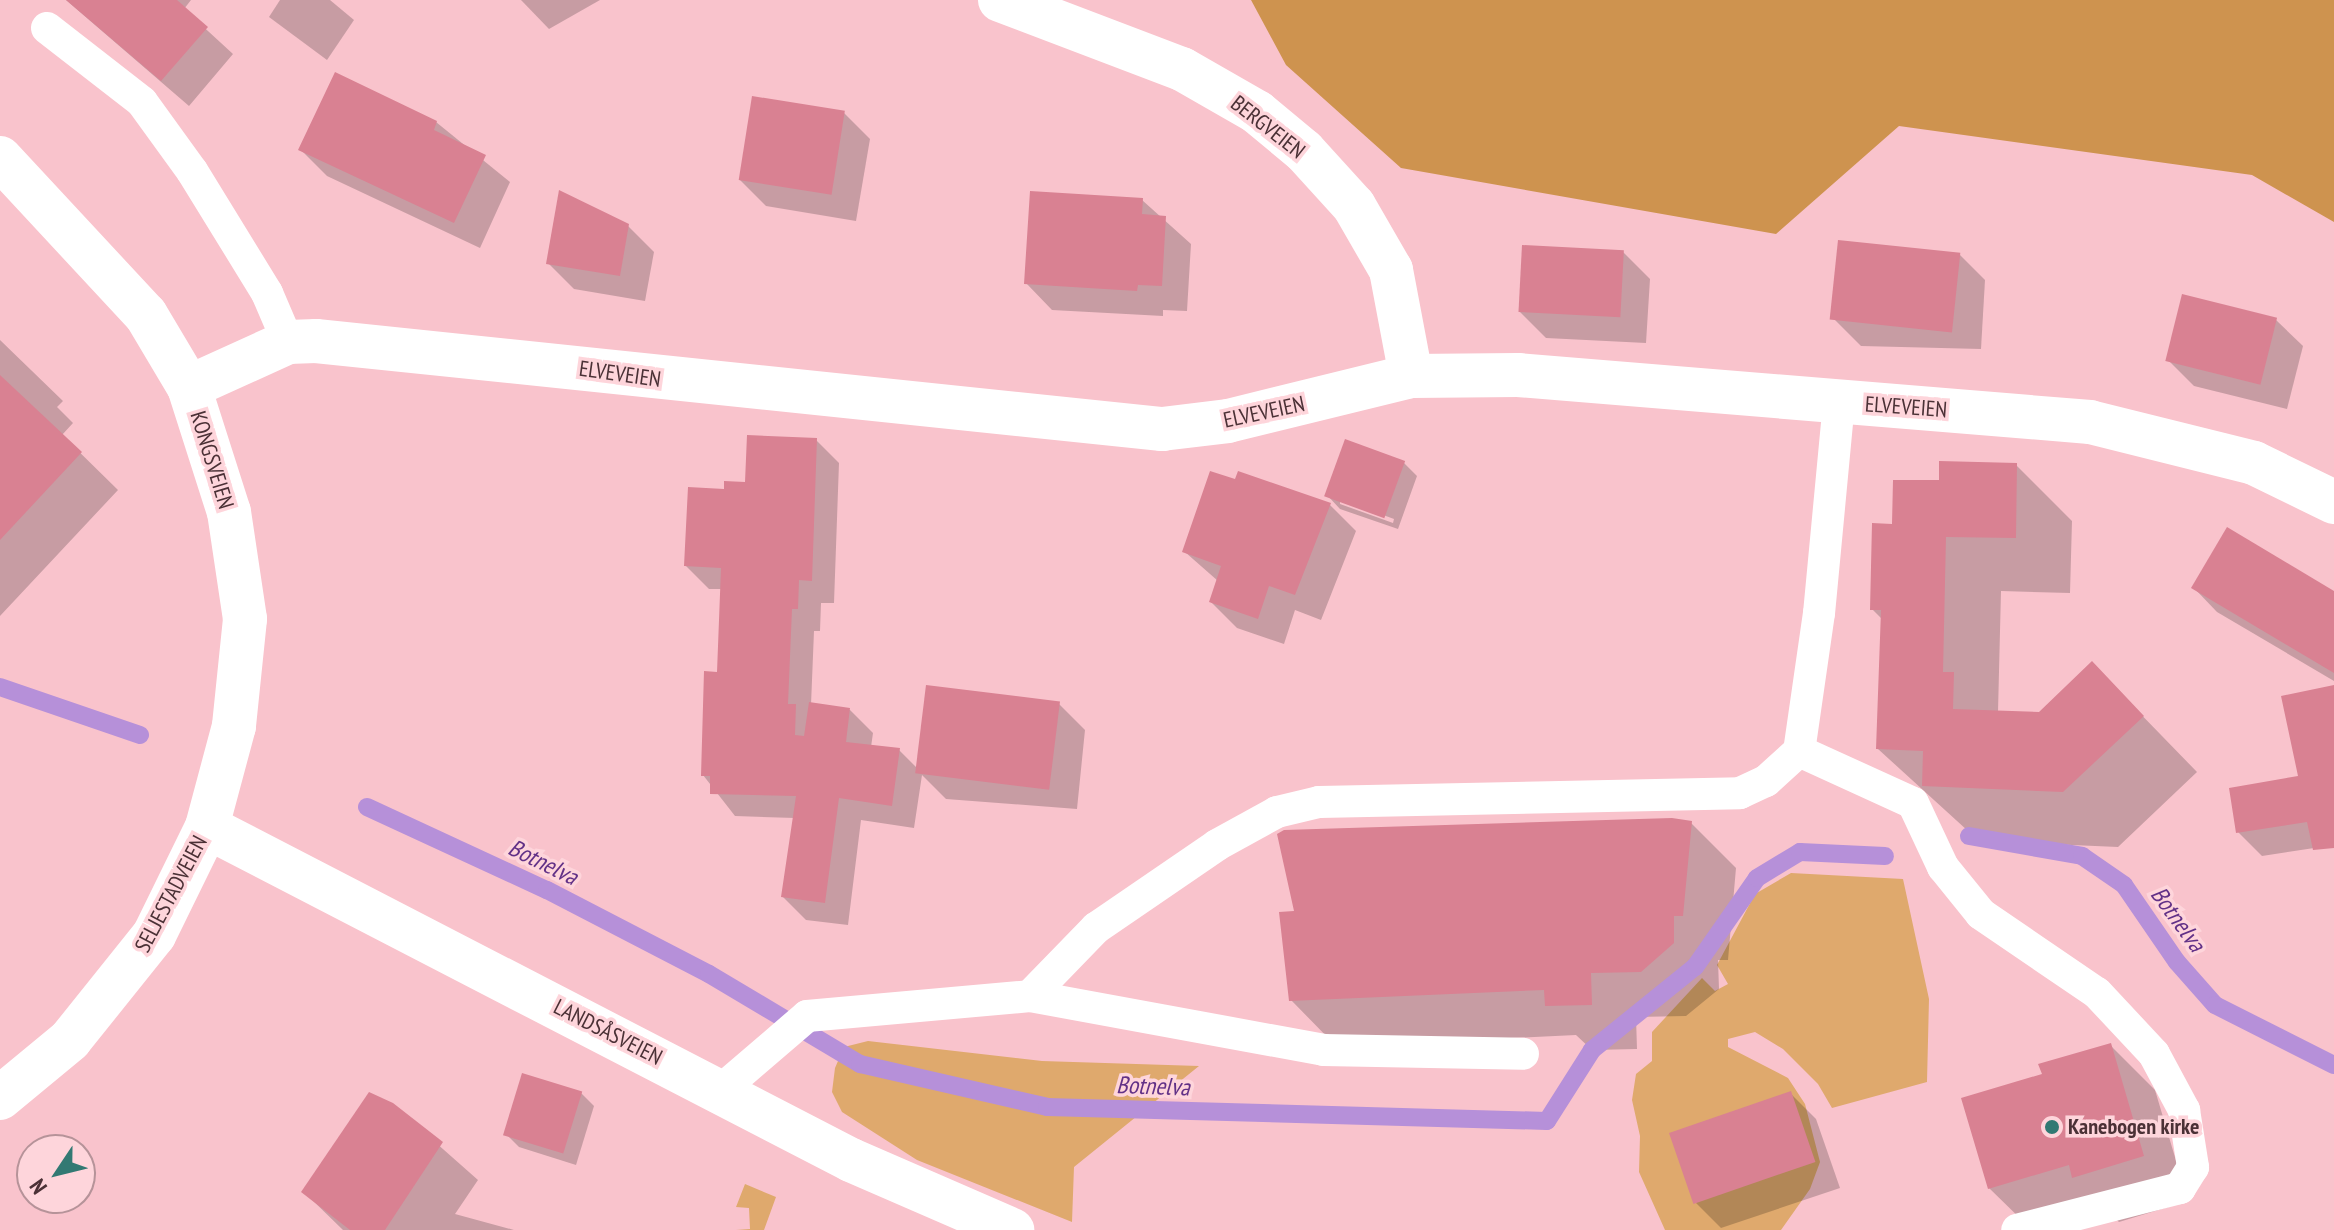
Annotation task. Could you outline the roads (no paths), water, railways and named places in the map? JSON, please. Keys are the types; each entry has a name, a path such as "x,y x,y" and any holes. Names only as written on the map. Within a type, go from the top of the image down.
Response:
{"street":[{"name":"BERGVEIEN","path":"1000,0 1182,69 1257,112 1304,151 1354,206 1391,270 1411,376"},
{"name":"KONGSVEIEN","path":"0,158 146,315 189,387 229,512 245,619 234,726 207,827"},
{"name":"ELVEVEIEN","path":"288,342 1162,429 1228,421 1411,376 1518,375 2090,422 2254,463 2334,502"},
{"path":"189,387 288,342"},
{"name":"LANDSÅSVEIEN","path":"207,827 721,1090 851,1160 1012,1230"},
{"name":"SELJESTADVEIEN","path":"0,1098 70,1040 110,996 154,935 207,827"}],"lane":[{"path":"47,28 142,102 192,171 259,280 288,342"},
{"path":"1030,996 1096,928 1217,845 1277,812 1319,802 1740,793 1766,781 1799,751 1819,613 1839,402"},
{"path":"1799,751 1913,803 1943,867 1981,914 2097,993 2154,1054 2184,1110 2193,1167 2180,1188 2017,1230"},
{"path":"721,1090 807,1016 1030,996 1323,1050 1523,1054"}],"waterway":[{"name":"Botnelva","path":"0,687 140,735"},
{"name":"Botnelva","path":"367,807 547,890 709,974 860,1064 1047,1107 1547,1121 1592,1050 1695,967 1757,878 1800,852 1885,856"},
{"name":"Botnelva","path":"1969,836 2082,856 2124,885 2177,962 2215,1005 2334,1065"}],"place":[{"name":"Kanebogen kirke","path":"2052,1127"}]}
